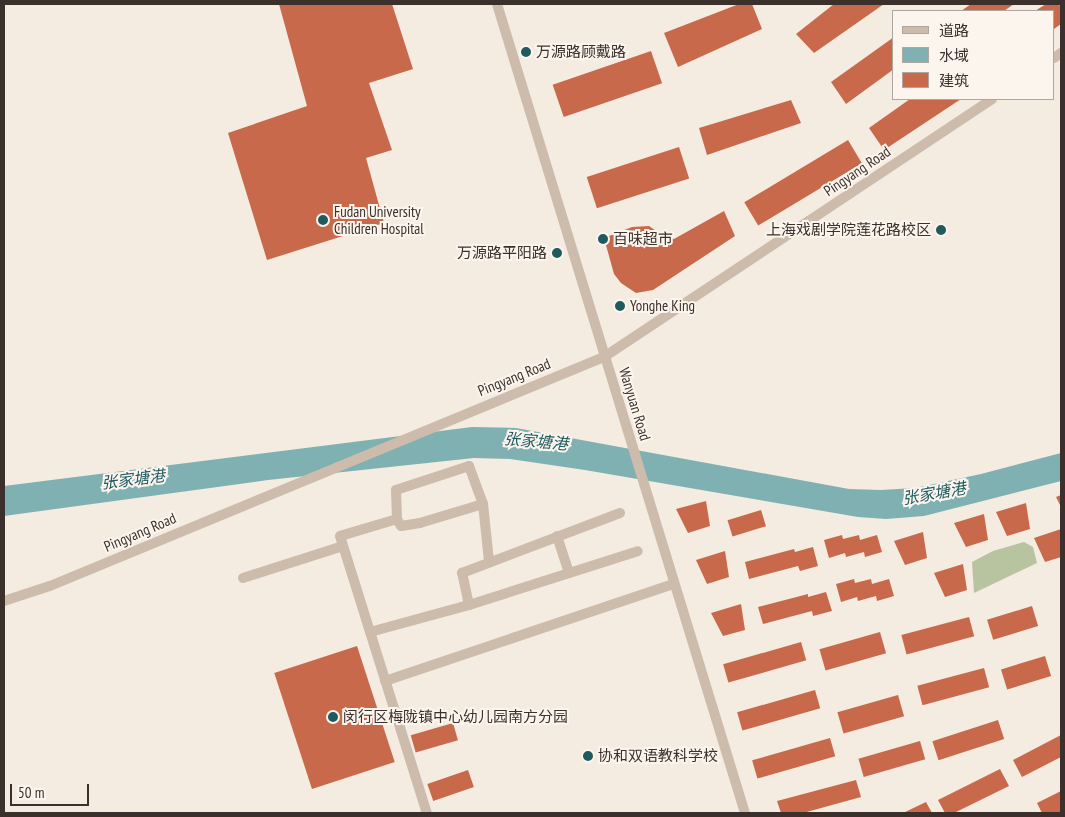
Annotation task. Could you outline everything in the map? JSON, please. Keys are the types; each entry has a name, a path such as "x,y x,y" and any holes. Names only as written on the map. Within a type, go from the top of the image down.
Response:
{"street":[{"name":"Wanyuan Road","path":"497,4 745,813"},
{"name":"Pingyang Road","path":"4,601 50,586 306,478 604,357 990,100"},
{"path":"482,504 420,523 401,526 397,519 396,490 469,466 482,504 489,562"},
{"path":"469,605 462,573 620,513"},
{"path":"397,519 340,536 427,813"},
{"path":"557,536 569,574"},
{"path":"244,578 343,546"},
{"path":"370,632 469,605 638,551"},
{"path":"386,681 674,584"}],"green space":[{"path":"1024,542 1033,547 1037,563 974,593 972,562 993,551"}],"water":[{"name":"张家塘港","path":"472,427 516,428 849,489 915,488 981,474 1061,453 1061,481 924,516 886,519 858,517 585,470 510,459 474,458 268,480 4,516 4,486"}],"building":[{"path":"279,4 392,4 413,69 369,83 392,150 366,158 384,223 267,260 228,133 307,106"},
{"path":"739,4 752,4 762,29 678,67 664,33"},
{"path":"834,4 884,4 814,53 796,34"},
{"path":"971,4 1014,4 1005,10 962,10"},
{"path":"1046,4 1059,4 1061,8 1061,24 1055,28 1055,10 1037,10"},
{"path":"892,38 892,70 846,104 831,82"},
{"path":"651,51 662,83 564,117 553,85"},
{"path":"791,100 801,123 707,155 699,128"},
{"path":"909,100 959,100 884,150 869,128"},
{"path":"848,140 862,163 758,225 744,202"},
{"path":"679,147 689,178 597,208 587,177"},
{"path":"724,211 735,236 653,290 636,293 621,283 614,274 604,238 632,227 649,226 666,238 674,239"},
{"path":"1061,495 1061,507 1056,497"},
{"path":"706,501 710,526 688,533 676,509"},
{"path":"1026,503 1030,529 1007,536 996,512"},
{"path":"761,510 766,526 732,536 728,520"},
{"path":"984,514 988,540 966,547 954,523"},
{"path":"1061,529 1061,557 1045,562 1034,538"},
{"path":"923,532 927,558 905,565 894,541"},
{"path":"842,535 843,539 859,535 860,540 877,535 882,552 865,557 864,552 846,557 845,553 829,558 824,540"},
{"path":"813,547 818,566 800,571 798,566 749,579 745,562 794,549 795,552"},
{"path":"725,551 729,577 707,584 696,560"},
{"path":"963,564 967,590 945,597 934,573"},
{"path":"854,579 855,583 871,579 872,584 889,579 894,596 877,601 876,596 858,601 857,597 841,602 836,584"},
{"path":"826,592 832,611 813,616 812,611 763,624 758,607 808,594 808,597"},
{"path":"741,604 745,630 723,636 711,613"},
{"path":"1032,606 1038,626 993,640 987,620"},
{"path":"969,617 974,636 907,654 901,635"},
{"path":"880,632 886,653 826,671 819,649"},
{"path":"801,642 806,660 728,683 723,664"},
{"name":"闵行区梅陇镇中心幼儿园南方分园","path":"357,646 395,762 312,789 274,673"},
{"path":"1045,656 1051,676 1007,690 1001,669"},
{"path":"984,668 989,687 923,705 917,686"},
{"path":"815,690 820,708 742,731 737,712"},
{"path":"898,695 904,716 844,734 837,712"},
{"path":"998,720 1004,739 939,760 932,741"},
{"path":"453,723 458,740 416,752 411,735"},
{"path":"1061,735 1061,757 1022,777 1013,760"},
{"path":"830,738 835,756 757,779 752,760"},
{"path":"920,741 925,759 864,777 858,759"},
{"path":"1000,769 1009,786 954,813 945,813 938,800"},
{"path":"468,770 474,787 433,801 427,784"},
{"path":"856,780 861,797 803,813 781,813 777,801"},
{"path":"1061,791 1061,813 1042,813 1037,803"},
{"path":"926,802 932,813 903,813"}],"place":[{"name":"万源路顾戴路","path":"526,52"},
{"name":"Fudan University Children Hospital","path":"323,220"},
{"name":"上海戏剧学院莲花路校区","path":"941,230"},
{"name":"百味超市","path":"603,239"},
{"name":"万源路平阳路","path":"557,253"},
{"name":"Yonghe King","path":"620,306"},
{"name":"闵行区梅陇镇中心幼儿园南方分园","path":"333,717"},
{"name":"协和双语教科学校","path":"588,756"}]}
